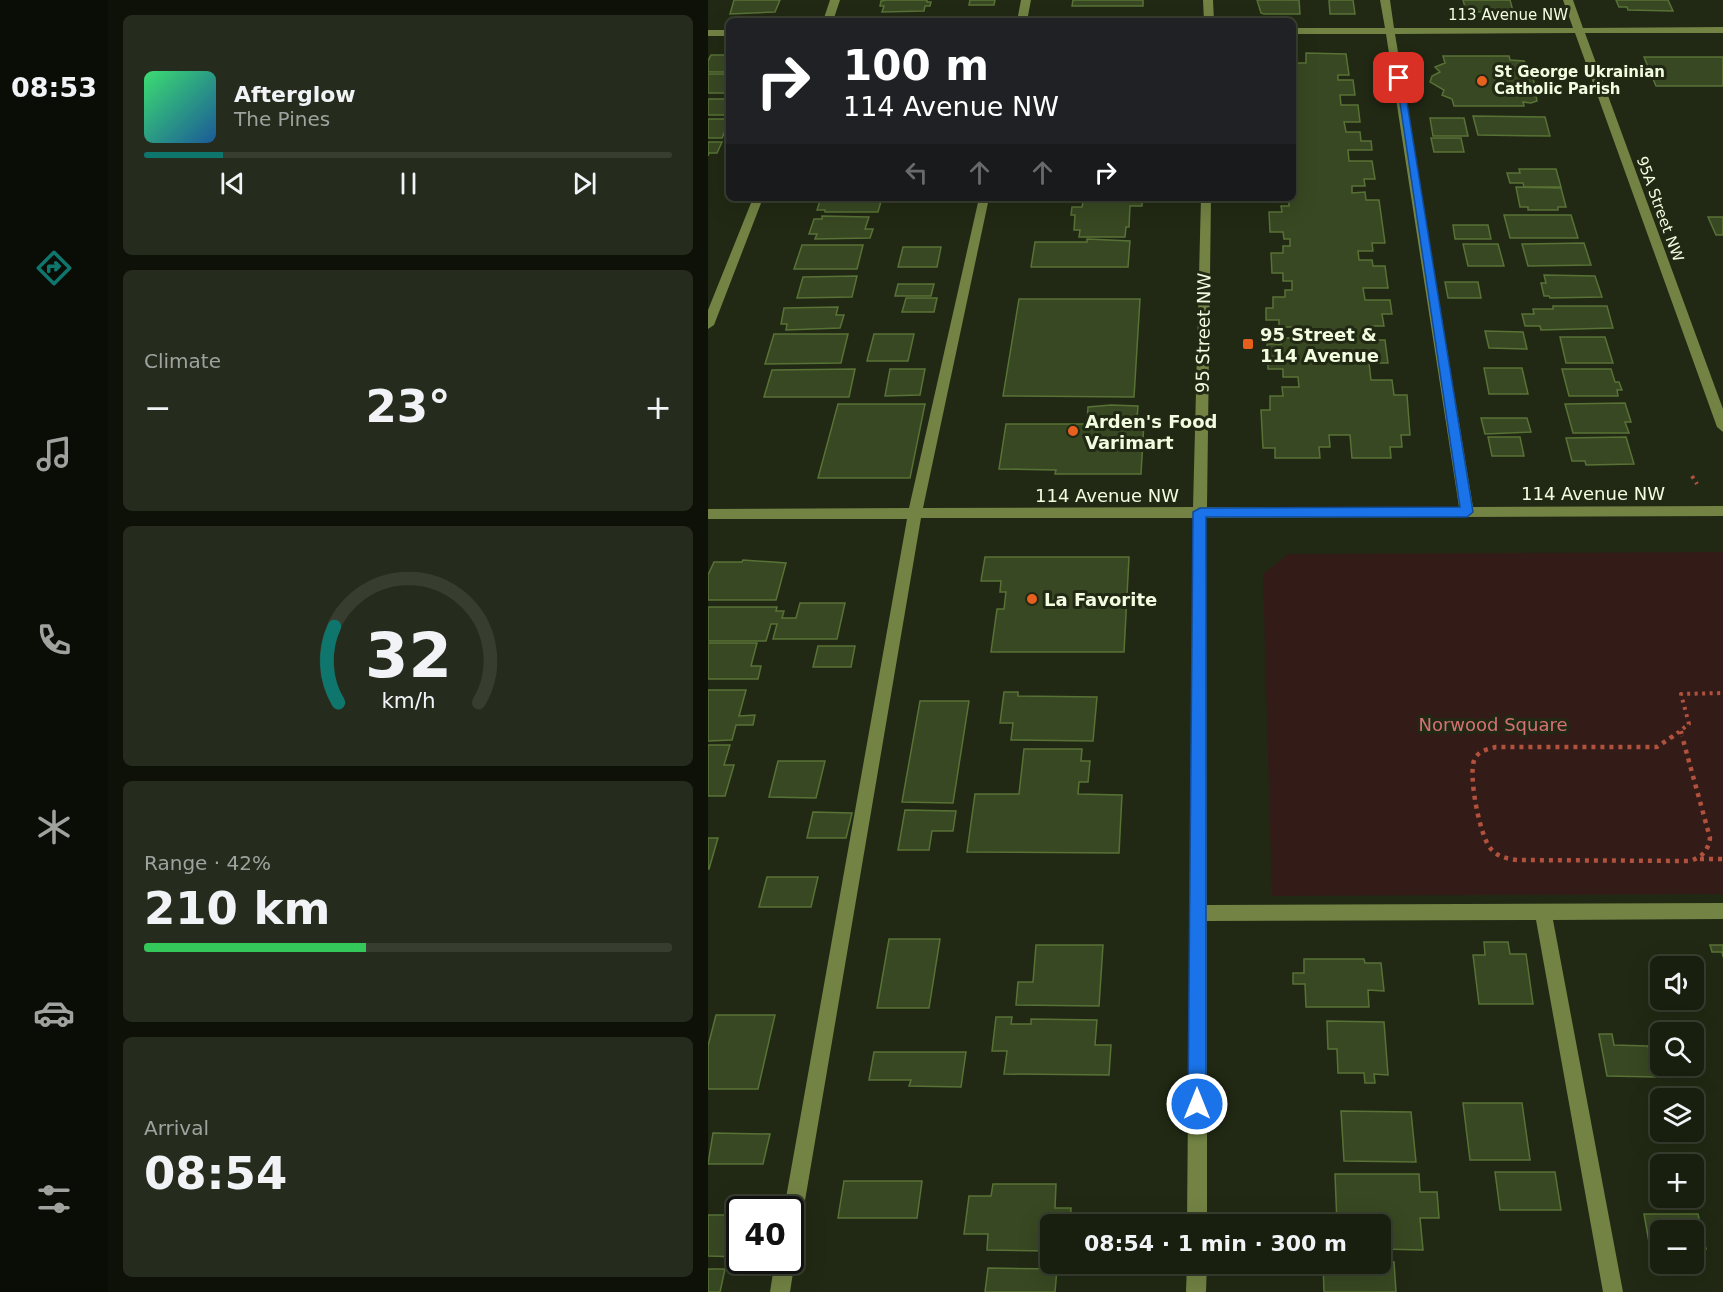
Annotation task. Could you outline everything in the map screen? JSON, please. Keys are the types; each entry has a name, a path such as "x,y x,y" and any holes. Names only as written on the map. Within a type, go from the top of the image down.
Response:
{"street":[{"path":"829,18 835,0"},
{"path":"1023,18 1026,0"},
{"path":"1208,0 1209,18"},
{"path":"1386,0 1467,512"},
{"name":"95A Street NW","path":"1568,0 1723,428"},
{"name":"113 Avenue NW","path":"1296,31 1723,30"},
{"path":"708,33 726,33"},
{"path":"708,325 757,201"},
{"path":"796,1196 915,513 983,201"},
{"name":"95 Street NW","path":"1197,1214 1200,512 1206,201"},
{"name":"114 Avenue NW","path":"708,514 1723,511"},
{"path":"1198,913 1723,911"},
{"path":"1543,912 1613,1292"},
{"path":"780,1292 783,1274"},
{"path":"1196,1292 1197,1274"}],"path":[{"path":"1723,693 1682,694 1689,724 1657,747 1496,747 1485,749 1477,755 1472,770 1484,841 1497,855 1507,859 1690,861 1723,859"},
{"path":"1681,731 1710,838 1710,846 1698,859"}],"green space":[{"name":"Norwood Square","path":"1723,552 1723,894 1272,896 1263,574 1288,554"}],"building":[{"path":"734,0 780,0 775,12 730,14"},
{"path":"927,0 931,2 930,6 925,6 924,11 882,12 884,6 880,6 881,1"},
{"path":"970,0 995,0 994,5 969,5"},
{"path":"1073,0 1143,0 1143,6 1072,6"},
{"path":"1257,0 1299,0 1300,14 1264,14 1261,13"},
{"path":"1329,0 1353,0 1355,14 1330,14"},
{"path":"1463,0 1510,0 1513,11 1473,12 1472,7 1465,7"},
{"path":"1616,0 1668,0 1673,11 1628,10 1627,7 1619,7"},
{"path":"1306,53 1346,54 1349,75 1338,75 1338,80 1353,80 1355,95 1340,95 1341,105 1358,105 1360,122 1344,122 1346,132 1360,132 1361,141 1371,141 1372,150 1348,150 1349,161 1372,161 1375,179 1364,179 1365,186 1352,186 1352,193 1365,192 1366,200 1379,200 1385,243 1372,243 1373,251 1358,251 1359,260 1372,260 1373,266 1385,266 1388,288 1363,288 1365,300 1390,300 1392,314 1382,314 1384,326 1365,326 1367,340 1385,340 1388,363 1369,363 1371,380 1392,380 1394,395 1407,395 1410,435 1401,435 1402,447 1390,447 1391,458 1352,458 1350,435 1329,435 1330,447 1319,447 1320,458 1275,458 1275,448 1263,448 1261,410 1270,410 1270,396 1283,396 1282,387 1299,387 1298,377 1283,377 1283,369 1268,369 1267,344 1281,344 1281,338 1296,338 1295,327 1279,327 1279,320 1266,320 1266,308 1273,308 1273,297 1285,297 1285,290 1292,290 1292,281 1283,281 1283,273 1272,273 1271,253 1283,253 1283,246 1290,246 1290,239 1284,239 1283,232 1270,232 1269,212 1282,212 1281,206 1289,206 1289,201 1296,201 1296,63 1306,63"},
{"path":"711,55 726,55 726,72 708,72 708,61"},
{"name":"St George Ukrainian Catholic Parish","path":"1443,56 1509,56 1510,60 1524,61 1527,65 1521,70 1530,70 1537,91 1528,91 1528,93 1536,96 1537,101 1523,102 1524,106 1454,106 1452,99 1442,95 1444,90 1430,82 1432,76 1440,72 1435,67 1445,63"},
{"path":"1644,57 1723,57 1723,86 1656,86"},
{"path":"708,74 726,74 726,93 708,93"},
{"path":"708,99 726,99 726,115 708,115"},
{"path":"1473,116 1545,117 1550,136 1478,135"},
{"path":"1430,118 1464,118 1468,136 1433,136"},
{"path":"708,119 726,119 726,131 722,138 708,138"},
{"path":"1431,138 1461,138 1464,152 1434,152"},
{"path":"708,142 722,142 717,153 709,153 708,156"},
{"path":"1519,169 1556,169 1561,187 1524,187 1523,183 1510,183 1507,173 1520,173"},
{"path":"1516,187 1561,188 1566,207 1558,207 1558,210 1528,210 1528,207 1520,207"},
{"path":"820,201 881,201 878,212 817,210"},
{"path":"1083,202 1142,202 1142,206 1130,206 1129,227 1126,227 1125,237 1079,237 1080,230 1074,230 1075,215 1071,215 1072,207 1082,207"},
{"path":"1504,215 1571,215 1578,238 1510,238"},
{"path":"822,216 869,217 865,229 873,229 870,238 815,239 817,234 809,234 814,219 822,219"},
{"path":"1708,217 1723,217 1723,235 1716,235"},
{"path":"1453,225 1488,225 1491,239 1455,239"},
{"path":"1087,239 1130,241 1128,267 1031,267 1035,242 1087,242"},
{"path":"1584,243 1591,265 1528,266 1522,244"},
{"path":"1463,244 1498,244 1504,266 1468,266"},
{"path":"802,245 863,245 857,269 794,269"},
{"path":"903,247 941,247 937,267 898,267"},
{"path":"1544,275 1595,276 1602,297 1550,298 1544,296 1541,283 1546,283"},
{"path":"857,276 852,297 797,298 803,277"},
{"path":"1445,282 1478,282 1481,298 1448,298"},
{"path":"898,284 934,284 931,296 895,296"},
{"path":"906,298 937,298 934,312 902,312"},
{"path":"1019,299 1140,299 1134,397 1003,396"},
{"path":"1553,306 1607,306 1613,328 1541,330 1540,326 1525,326 1522,314 1534,314 1533,309 1553,309"},
{"path":"838,307 836,315 844,315 840,328 786,330 787,324 781,324 784,308"},
{"path":"1485,331 1523,332 1527,349 1489,348"},
{"path":"774,334 848,334 841,363 765,364"},
{"path":"874,334 914,334 908,361 867,361"},
{"path":"1560,337 1605,337 1613,363 1566,363"},
{"path":"1484,368 1522,368 1528,394 1489,394"},
{"path":"855,369 849,397 764,397 772,370"},
{"path":"890,369 925,369 920,395 885,396"},
{"path":"1562,369 1611,369 1615,382 1619,382 1622,390 1617,390 1618,396 1569,396"},
{"path":"1625,403 1631,422 1625,422 1629,433 1573,433 1565,404"},
{"path":"838,404 925,404 910,478 818,478"},
{"path":"1138,406 1137,419 1131,419 1131,422 1144,422 1141,474 1055,474 1056,470 999,469 1006,424 1087,424 1088,407"},
{"path":"1481,418 1527,418 1531,432 1485,434"},
{"path":"1488,437 1520,437 1524,456 1492,456"},
{"path":"1626,437 1634,464 1586,465 1585,461 1572,461 1566,438"},
{"path":"985,557 1129,557 1124,652 991,652 997,609 1004,609 1006,592 1000,592 1001,581 981,581"},
{"path":"743,560 786,563 776,600 708,600 708,575 714,562 742,562"},
{"path":"800,603 845,603 837,639 773,639 777,624 771,624 766,641 708,641 708,607 777,607 776,611 784,611 782,618 796,618"},
{"path":"708,643 757,643 751,666 761,666 758,679 708,679"},
{"path":"818,646 855,646 851,667 813,667"},
{"path":"708,690 746,690 739,716 755,715 753,725 736,725 732,740 708,741"},
{"path":"1004,692 1018,692 1018,696 1097,697 1093,741 1011,740 1013,723 1000,723"},
{"path":"920,701 969,701 953,803 902,802"},
{"path":"708,745 730,745 724,765 734,765 725,796 708,796"},
{"path":"1024,749 1082,749 1081,761 1090,761 1088,782 1079,782 1078,794 1122,795 1119,853 967,852 975,794 1019,794"},
{"path":"778,761 825,761 816,798 769,797"},
{"path":"905,810 956,811 953,831 932,831 929,850 898,850"},
{"path":"813,812 852,813 846,838 807,838"},
{"path":"708,838 718,838 709,869 708,869"},
{"path":"767,877 818,877 811,907 759,907"},
{"path":"889,939 940,939 929,1008 877,1008"},
{"path":"1484,942 1508,942 1510,954 1526,954 1533,1004 1479,1004 1473,955 1485,955"},
{"path":"1036,945 1103,945 1099,1006 1016,1005 1018,982 1033,982"},
{"path":"1710,945 1723,945 1723,957 1722,952 1712,952"},
{"path":"1304,959 1364,959 1365,963 1381,963 1384,991 1368,990 1369,1007 1306,1007 1305,984 1293,984 1293,973 1304,973"},
{"path":"716,1015 775,1015 758,1089 708,1089 708,1046"},
{"path":"996,1017 1012,1017 1011,1024 1031,1024 1031,1019 1097,1020 1095,1045 1111,1045 1109,1075 1004,1074 1007,1051 992,1051"},
{"path":"1327,1021 1384,1022 1388,1075 1374,1074 1375,1083 1365,1083 1364,1073 1338,1073 1337,1049 1328,1049"},
{"path":"1599,1034 1612,1034 1614,1045 1648,1046 1650,1076 1655,1077 1607,1076"},
{"path":"874,1052 966,1052 961,1087 909,1086 911,1080 869,1080"},
{"path":"1463,1103 1522,1103 1530,1160 1470,1160"},
{"path":"1341,1111 1411,1112 1416,1162 1344,1161"},
{"path":"713,1133 770,1134 763,1164 708,1164"},
{"path":"1495,1172 1555,1172 1561,1210 1500,1210"},
{"path":"1335,1174 1419,1174 1420,1192 1437,1192 1439,1218 1420,1218 1423,1250 1391,1249 1391,1214 1337,1214"},
{"path":"844,1181 922,1181 917,1218 838,1218"},
{"path":"993,1184 1056,1184 1055,1208 1071,1208 1071,1214 1040,1214 1040,1251 987,1250 988,1234 964,1234 969,1196 991,1196"},
{"path":"1644,1214 1698,1214 1699,1220 1650,1220 1650,1248"},
{"path":"708,1215 726,1215 726,1257 708,1256"},
{"path":"1391,1262 1394,1262 1396,1292 1324,1292 1323,1274 1391,1274"},
{"path":"988,1268 1040,1269 1040,1274 1057,1274 1055,1292 985,1292"},
{"path":"708,1269 725,1269 720,1292 708,1292"}],"place":[{"name":"St George Ukrainian Catholic Parish","path":"1482,81"},
{"name":"95 Street & 114 Avenue","path":"1248,344"},
{"name":"Arden's Food Varimart","path":"1073,431"},
{"name":"La Favorite","path":"1032,599"}],"route":[{"path":"1197,1104 1200,512 1467,512 1399,78"}]}
